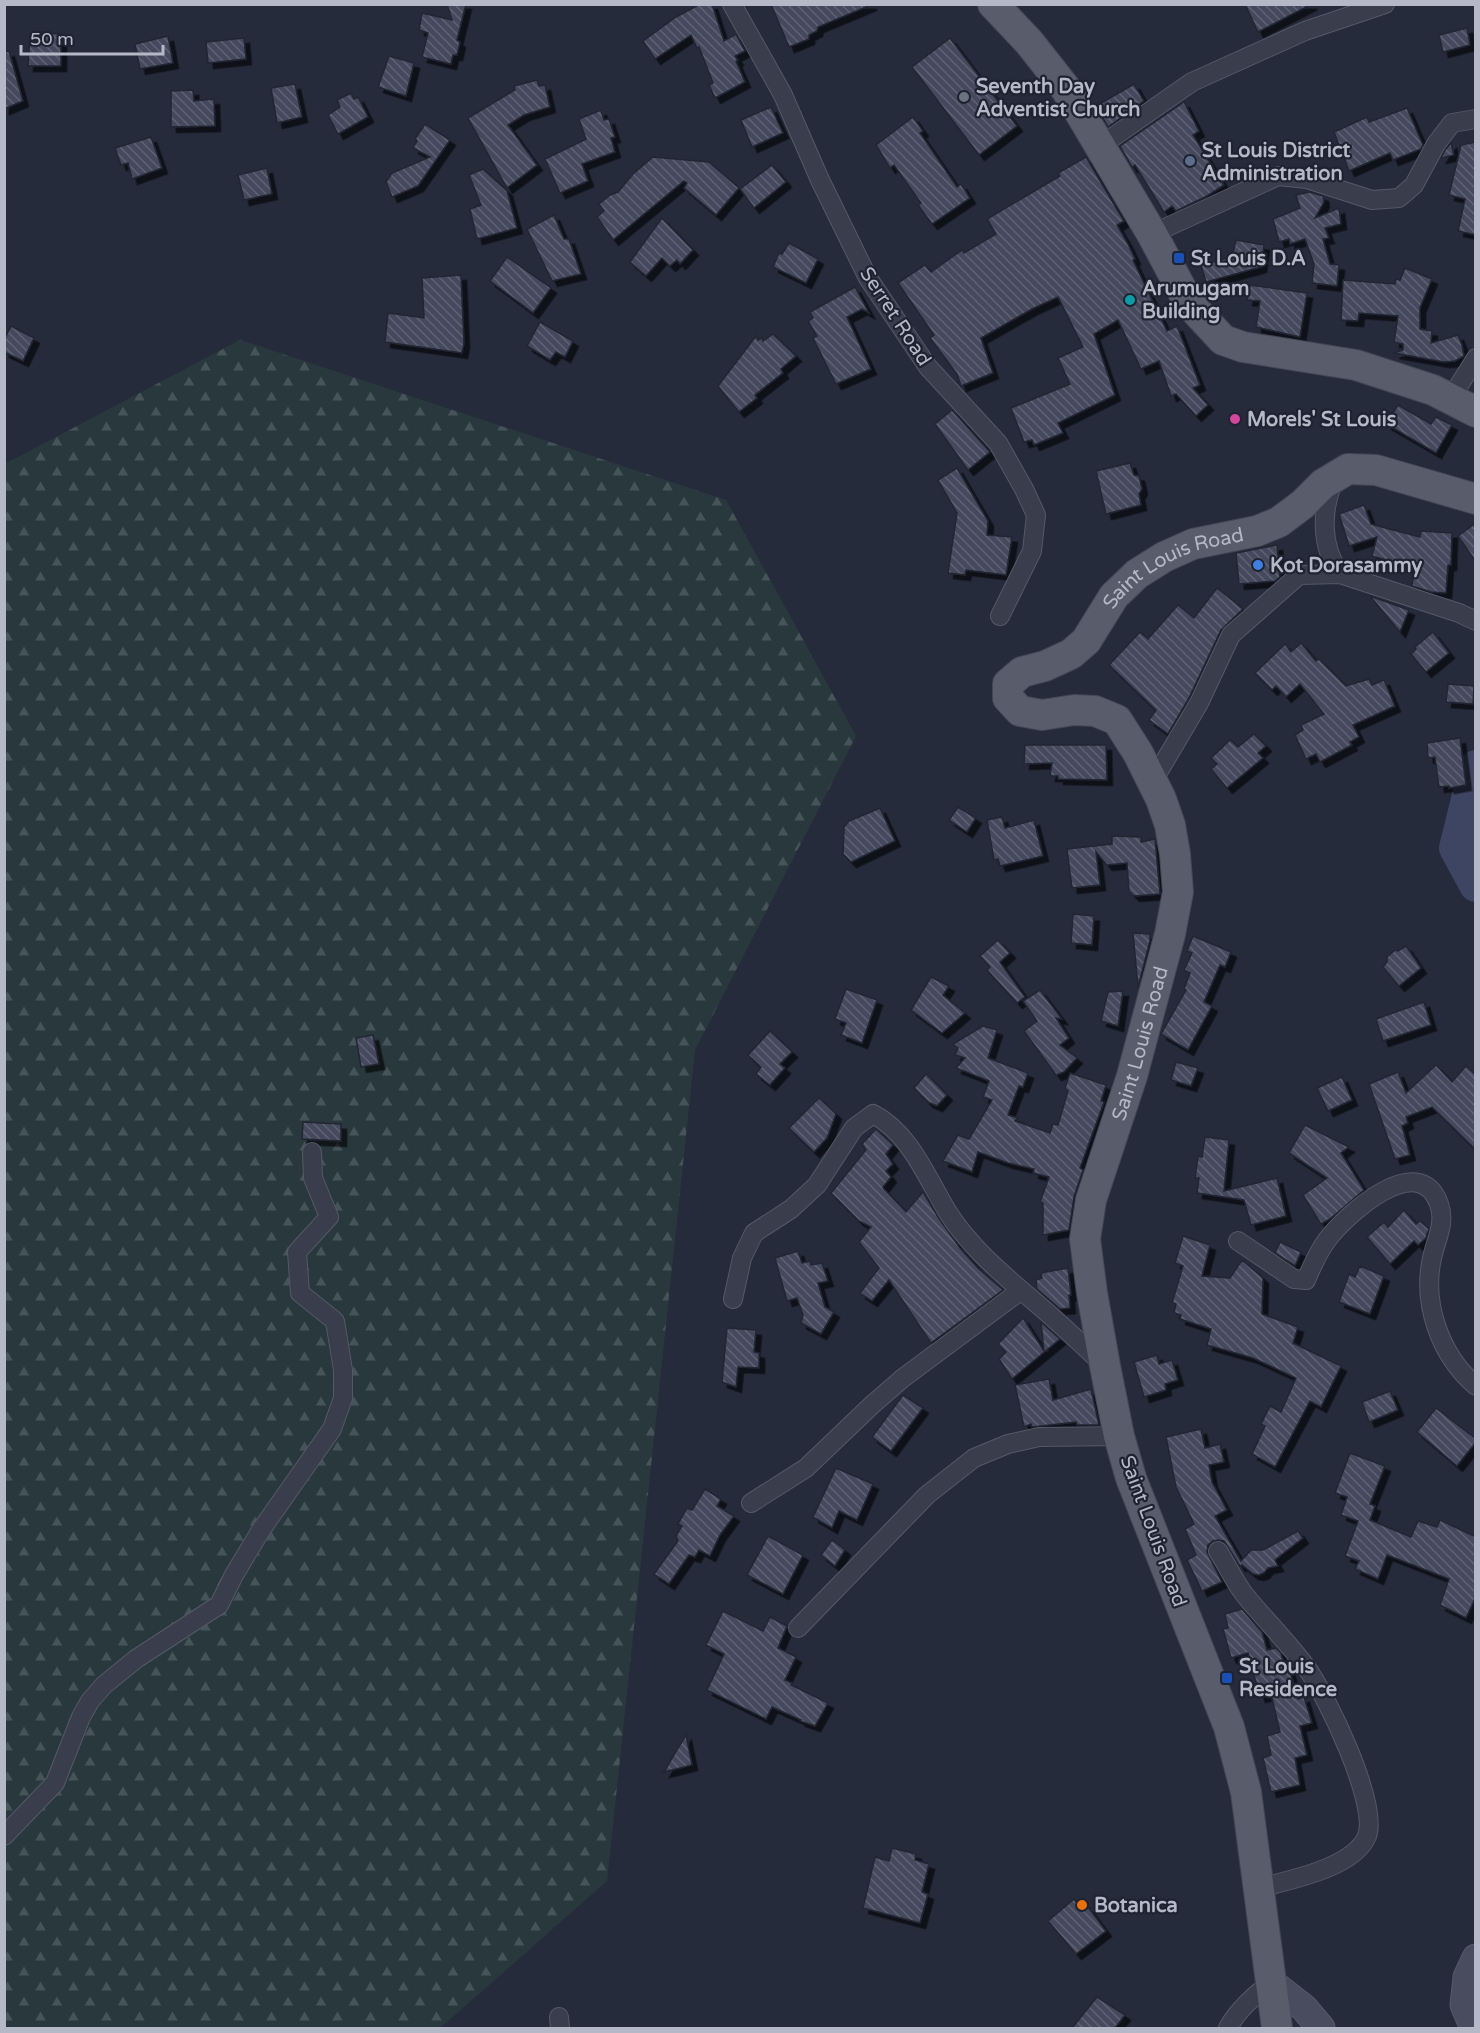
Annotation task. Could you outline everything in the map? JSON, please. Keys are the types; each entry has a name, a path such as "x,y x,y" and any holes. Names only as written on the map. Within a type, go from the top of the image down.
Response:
{"main road":[{"path":"993,4 1029,42 1066,89 1152,234 1184,294 1196,311 1223,340 1243,347 1356,365 1433,390 1463,405"},
{"name":"Saint Louis Road","path":"1277,2028 1246,1792 1229,1727 1131,1478 1119,1436 1105,1366 1085,1239 1091,1200 1132,1076 1170,934 1178,892 1170,825 1153,781 1117,720 1095,711 1074,710 1042,715 1020,711 1008,698 1008,684 1022,672 1045,666 1071,654 1086,641 1114,596 1137,574 1164,556 1193,543 1257,531 1279,522 1303,504 1323,484 1348,470 1376,470 1476,499"},
{"path":"1474,2028 1464,2005 1467,1977 1476,1958"},
{"path":"1272,1983 1304,2008 1321,2028"}],"street":[{"name":"Serret Road","path":"732,4 779,87 820,180 868,278 928,367 998,442 1036,515 1032,551 1000,616"},
{"path":"1100,146 1192,82 1305,31 1385,4"},
{"path":"1152,234 1278,176 1307,179 1372,200 1399,198 1414,185 1436,144 1452,123 1476,119"},
{"path":"1463,405 1476,358"},
{"path":"1336,477 1328,494 1324,524 1332,562 1340,574"},
{"path":"1153,781 1199,702 1231,635 1299,574 1340,574 1459,613 1476,621"},
{"path":"733,1299 742,1258 754,1233 791,1209 817,1185 855,1128 873,1114 900,1133 949,1215 972,1243 1020,1291 1050,1315 1105,1366"},
{"path":"4,1836 55,1783 81,1717 90,1701 104,1685 136,1659 219,1605 261,1530 332,1430 343,1398 343,1370 335,1321 300,1293 297,1252 329,1216 313,1178 312,1152"},
{"path":"1238,1241 1293,1279 1306,1280 1327,1240 1344,1219 1364,1202 1388,1188 1404,1183 1420,1184 1431,1190 1439,1202 1443,1217 1432,1257 1429,1282 1438,1333 1447,1354 1466,1378 1476,1386"},
{"path":"751,1503 806,1468 903,1378 1020,1291"},
{"path":"798,1629 927,1495 974,1458 1008,1444 1040,1437 1119,1436"},
{"path":"1218,1551 1243,1592 1306,1668 1329,1704 1363,1787 1367,1815 1367,1834 1359,1846 1342,1860 1313,1874 1259,1888"},
{"path":"1228,2028 1233,2018 1261,1990 1272,1983"}],"green space":[{"path":"240,340 726,500 856,736 695,1050 607,1881 440,2028 5,2028 5,464"}],"building":[{"path":"447,4 466,4 457,40 460,42 457,55 453,55 451,64 422,57 428,33 419,30 422,13 452,20"},
{"path":"700,4 712,4 724,41 736,34 745,51 735,56 745,82 715,98 709,85 713,83 699,47 697,48 691,35 655,59 643,41 676,17"},
{"path":"771,4 871,5 818,27 817,31 809,35 809,39 789,47"},
{"path":"1245,4 1312,4 1258,32"},
{"path":"1467,28 1470,45 1443,52 1439,35"},
{"path":"40,32 61,34 61,66 28,66 30,35 39,35"},
{"path":"168,36 173,63 140,69 135,44"},
{"path":"244,38 246,59 208,63 206,42"},
{"name":"Seventh Day Adventist Church","path":"950,38 1017,126 979,155 912,67"},
{"path":"9,51 23,101 4,109 4,52"},
{"path":"389,56 414,63 406,96 378,87"},
{"path":"537,80 539,86 545,85 550,107 524,115 508,125 537,165 507,188 468,118 515,90 514,86"},
{"path":"295,84 302,117 277,123 271,88"},
{"path":"1134,84 1144,101 1108,127 1096,106"},
{"path":"193,90 194,101 214,99 215,126 171,127 171,91"},
{"path":"351,93 354,99 358,97 368,117 338,134 328,115 340,107 337,100"},
{"path":"1184,102 1199,131 1193,135 1224,185 1176,211 1172,206 1164,212 1135,165 1132,167 1120,146"},
{"path":"771,107 783,133 752,147 741,120"},
{"path":"1407,108 1423,145 1421,149 1393,160 1390,153 1349,171 1334,132 1367,117 1369,122"},
{"path":"601,110 604,120 609,119 615,137 611,138 615,152 582,164 588,181 560,193 545,159 586,139 579,119"},
{"path":"913,117 923,131 920,133 957,187 961,184 970,198 932,224 918,205 921,203 894,165 890,168 876,145"},
{"path":"425,124 450,140 418,186 392,197 386,182 392,173 430,157 413,148 417,141 415,139"},
{"path":"151,137 162,168 132,179 128,163 121,165 115,148"},
{"path":"1476,142 1476,235 1458,231 1465,199 1449,195 1461,145"},
{"path":"1451,143 1454,155 1441,158 1445,150"},
{"path":"653,157 709,162 739,188 716,215 684,188 687,183 684,181 613,240 597,217 604,211 599,204 618,192 633,174"},
{"path":"1086,157 1124,221 1117,225 1128,244 1135,259 1133,260 1167,331 1177,326 1200,385 1193,388 1208,405 1196,416 1176,394 1171,396 1159,361 1141,369 1118,320 1094,334 1115,395 1058,423 1063,433 1034,445 1032,440 1024,442 1011,408 1070,384 1058,358 1083,347 1058,297 981,338 993,373 961,386 957,374 930,338 934,335 898,283 925,265 931,272 962,250 964,253 996,234 987,219 1060,176 1058,173"},
{"path":"772,165 786,182 754,208 740,189"},
{"path":"267,168 272,194 244,200 238,175"},
{"path":"483,169 507,191 517,228 477,239 470,209 481,205 469,175"},
{"path":"1309,192 1323,196 1324,202 1315,218 1339,208 1341,224 1325,228 1329,238 1323,239 1330,264 1339,265 1337,286 1312,283 1314,264 1305,239 1290,244 1289,239 1279,242 1273,219 1300,208 1296,195"},
{"path":"554,215 564,239 569,239 581,274 552,281 527,229"},
{"path":"662,218 693,250 680,264 677,260 670,266 662,258 646,276 630,262"},
{"path":"1236,240 1264,245 1261,267 1206,282 1201,265 1232,257"},
{"path":"789,243 818,259 806,283 773,267 779,253 782,254"},
{"path":"507,257 551,288 533,313 490,281"},
{"path":"1405,268 1432,279 1420,308 1420,329 1432,331 1431,343 1458,335 1464,356 1455,361 1444,362 1394,353 1403,350 1403,344 1394,342 1398,316 1359,313 1358,321 1341,320 1343,280 1395,284 1396,279 1400,280"},
{"path":"461,275 464,343 462,353 385,342 388,313 424,318 422,278"},
{"path":"1250,285 1307,293 1300,337 1256,327 1260,301 1247,300"},
{"path":"855,287 869,313 862,309 847,317 871,369 836,384 813,338 817,336 808,321 813,318 810,312"},
{"path":"540,322 573,341 565,357 556,352 550,360 527,346"},
{"path":"11,326 34,338 23,361 4,352 4,340"},
{"path":"773,334 796,356 781,369 783,373 755,395 757,398 739,412 718,386 756,336 758,340 762,338 763,341"},
{"path":"1398,405 1431,424 1436,417 1452,425 1436,453 1386,424"},
{"path":"952,410 990,452 968,470 935,424"},
{"path":"1130,463 1134,475 1139,476 1142,489 1139,494 1141,505 1106,514 1096,471"},
{"path":"957,468 988,521 987,535 1012,537 1006,575 966,570 965,575 948,573 957,513 938,480"},
{"path":"1364,505 1371,524 1420,537 1421,531 1452,533 1451,565 1448,565 1446,593 1431,592 1412,586 1414,568 1372,556 1377,537 1349,546 1339,514"},
{"path":"1476,523 1476,562 1458,536"},
{"name":"Kot Dorasammy","path":"1277,545 1280,577 1275,581 1239,584 1236,553"},
{"path":"1217,588 1243,609 1221,630 1189,698 1168,734 1149,720 1156,710 1109,665 1140,632 1148,639 1178,605 1194,618"},
{"path":"1370,596 1409,610 1400,632"},
{"path":"1433,632 1449,653 1426,672 1411,654 1416,649 1415,647"},
{"path":"1301,643 1316,661 1319,659 1346,686 1369,679 1372,685 1384,680 1395,706 1353,725 1359,737 1350,742 1352,745 1320,762 1316,754 1306,759 1295,735 1303,730 1301,725 1324,714 1300,684 1286,697 1276,686 1272,690 1255,673 1285,644 1291,652"},
{"path":"1448,684 1474,686 1473,704 1446,702"},
{"path":"1254,734 1266,746 1258,753 1263,758 1227,788 1211,769 1217,764 1211,758 1230,740 1238,747"},
{"path":"1460,738 1466,785 1439,787 1435,757 1428,758 1427,743"},
{"path":"1025,745 1106,745 1107,780 1058,779 1058,776 1050,776 1052,763 1024,764"},
{"path":"958,807 976,818 967,832 949,820"},
{"path":"880,808 895,841 851,862 843,854 844,827 849,821"},
{"path":"1002,817 1005,828 1034,820 1043,856 1000,866 998,859 994,860 987,820"},
{"path":"1112,836 1141,837 1141,842 1155,839 1160,894 1134,896 1129,891 1127,863 1107,865 1096,852 1100,885 1072,888 1067,849 1112,844"},
{"path":"1073,914 1094,916 1092,945 1071,943"},
{"path":"1133,933 1150,934 1138,987"},
{"path":"1193,936 1231,952 1225,967 1220,965 1204,1002 1212,1006 1188,1050 1161,1034 1186,990 1184,989 1190,973 1184,970 1192,953 1187,951"},
{"path":"998,940 1010,953 1000,962 1025,997 1017,1003 987,970 990,967 980,956"},
{"path":"1406,946 1421,968 1399,986 1383,967 1387,962 1387,957 1395,950 1398,951"},
{"path":"931,977 949,986 943,995 965,1013 942,1033 911,1010"},
{"path":"846,989 877,1000 862,1043 841,1035 846,1023 835,1019"},
{"path":"1040,990 1062,1019 1056,1018 1069,1038 1060,1045 1077,1058 1064,1072 1056,1075 1024,1031 1037,1021 1023,1001"},
{"path":"1123,991 1118,1026 1101,1021 1108,992"},
{"path":"1424,1002 1431,1025 1383,1041 1376,1019"},
{"path":"983,1026 997,1030 988,1058 1028,1073 1023,1087 1019,1086 1008,1115 1018,1118 1015,1121 1050,1133 1053,1124 1058,1125 1068,1091 1065,1088 1070,1073 1106,1085 1101,1101 1104,1102 1080,1168 1083,1170 1074,1197 1069,1230 1043,1235 1043,1203 1040,1202 1049,1177 1033,1173 1034,1169 1008,1163 978,1152 972,1172 943,1161 958,1135 969,1139 992,1100 983,1097 989,1081 956,1068 965,1058 955,1055 958,1048 953,1044"},
{"path":"770,1031 792,1052 780,1064 785,1068 770,1085 756,1074 761,1067 748,1055"},
{"path":"373,1035 379,1064 361,1067 356,1038"},
{"path":"1176,1062 1198,1068 1191,1086 1171,1080"},
{"path":"1436,1065 1452,1082 1466,1066 1476,1075 1476,1150 1432,1107 1406,1117 1408,1123 1402,1126 1410,1155 1395,1159 1369,1084 1398,1072 1406,1093"},
{"path":"926,1074 947,1095 937,1106 928,1102 914,1088"},
{"path":"1342,1077 1352,1100 1328,1111 1317,1088"},
{"path":"819,1098 836,1114 827,1138 814,1152 789,1128"},
{"path":"303,1122 341,1124 341,1141 302,1139"},
{"path":"1305,1125 1349,1147 1341,1153 1364,1190 1321,1224 1303,1195 1327,1178 1289,1153"},
{"path":"876,1129 893,1145 886,1154 893,1164 886,1171 891,1177 883,1187 884,1189 906,1212 923,1192 960,1248 1003,1290 931,1343 889,1280 872,1301 860,1293 879,1268 859,1242 871,1227 859,1221 831,1193 866,1150 862,1144"},
{"path":"1205,1137 1229,1140 1224,1191 1277,1178 1286,1216 1251,1225 1244,1200 1197,1193 1199,1178 1195,1178 1198,1156 1202,1157"},
{"path":"1404,1210 1416,1224 1420,1221 1429,1229 1426,1238 1418,1245 1414,1241 1390,1264 1367,1237 1384,1222 1388,1227"},
{"path":"1183,1236 1210,1245 1202,1276 1230,1278 1242,1260 1263,1278 1262,1314 1298,1327 1293,1343 1341,1366 1321,1407 1310,1401 1275,1467 1252,1454 1265,1426 1261,1424 1270,1406 1281,1412 1296,1378 1253,1358 1207,1345 1211,1329 1180,1319 1181,1315 1174,1313 1176,1304 1172,1303 1183,1266 1175,1263"},
{"path":"1280,1242 1301,1252 1295,1266 1275,1253"},
{"path":"798,1251 802,1263 810,1261 811,1265 822,1263 828,1281 818,1283 825,1307 834,1312 821,1334 801,1323 803,1315 797,1298 787,1301 775,1258"},
{"path":"1360,1266 1384,1276 1370,1314 1339,1302 1349,1274 1355,1277"},
{"path":"1068,1268 1070,1308 1060,1309 1037,1289 1036,1280 1042,1278 1041,1273"},
{"path":"1023,1318 1044,1351 1041,1322 1060,1339 1012,1379 999,1359 1006,1352 998,1344"},
{"path":"727,1328 756,1330 754,1352 759,1353 759,1368 738,1367 736,1387 722,1382"},
{"path":"1157,1355 1159,1364 1172,1360 1178,1380 1165,1384 1166,1390 1144,1397 1134,1362"},
{"path":"1049,1379 1053,1400 1091,1389 1099,1425 1077,1425 1076,1422 1032,1427 1031,1424 1024,1427 1015,1385"},
{"path":"1390,1391 1398,1410 1369,1422 1362,1402"},
{"path":"903,1395 923,1408 891,1451 872,1437"},
{"path":"1436,1408 1476,1439 1457,1466 1417,1432"},
{"path":"1201,1429 1205,1448 1220,1444 1224,1462 1209,1465 1212,1482 1227,1510 1215,1516 1241,1561 1251,1550 1263,1550 1298,1531 1303,1538 1275,1560 1278,1566 1268,1568 1259,1575 1240,1566 1224,1541 1213,1541 1208,1545 1207,1552 1222,1582 1202,1591 1187,1560 1196,1555 1185,1529 1194,1524 1176,1487 1166,1437"},
{"path":"1350,1453 1385,1466 1370,1504 1375,1506 1370,1520 1411,1537 1418,1521 1437,1527 1440,1520 1476,1537 1476,1596 1466,1618 1440,1605 1449,1579 1387,1555 1378,1579 1355,1569 1359,1561 1345,1556 1358,1521 1341,1515 1347,1497 1335,1493"},
{"path":"836,1468 873,1484 857,1520 839,1511 832,1528 813,1517"},
{"path":"705,1489 721,1499 717,1506 734,1516 720,1535 710,1556 699,1550 695,1557 689,1555 669,1584 654,1574 678,1541 676,1536 682,1526 678,1524 687,1508 692,1510"},
{"path":"768,1536 803,1555 783,1594 747,1575"},
{"path":"832,1540 845,1550 835,1566 821,1555"},
{"path":"1242,1609 1262,1632 1267,1650 1276,1648 1281,1653 1283,1661 1287,1661 1298,1699 1304,1697 1312,1723 1300,1726 1307,1755 1295,1758 1300,1785 1271,1792 1263,1758 1271,1755 1267,1736 1280,1732 1271,1694 1260,1697 1248,1653 1231,1658 1223,1629 1228,1628 1225,1614"},
{"path":"723,1611 763,1631 770,1617 787,1626 778,1648 796,1657 785,1680 828,1703 815,1726 772,1707 766,1719 707,1690 724,1654 706,1645"},
{"path":"686,1735 692,1765 664,1772 675,1753"},
{"path":"892,1848 916,1854 915,1860 929,1864 922,1892 928,1894 920,1923 863,1908 875,1857 889,1861"},
{"path":"1074,1899 1083,1910 1088,1907 1106,1931 1076,1954 1048,1921"},
{"path":"1097,1997 1125,2015 1115,2028 1072,2028"}],"waterway":[{"path":"1476,767 1456,848 1476,885"}],"place":[{"name":"Seventh Day Adventist Church","path":"964,97"},
{"name":"St Louis District Administration","path":"1190,161"},
{"name":"St Louis D.A","path":"1179,258"},
{"name":"Arumugam Building","path":"1130,300"},
{"name":"Morels' St Louis","path":"1235,419"},
{"name":"Kot Dorasammy","path":"1258,565"},
{"name":"St Louis Residence","path":"1227,1678"},
{"name":"Botanica","path":"1082,1905"}]}
